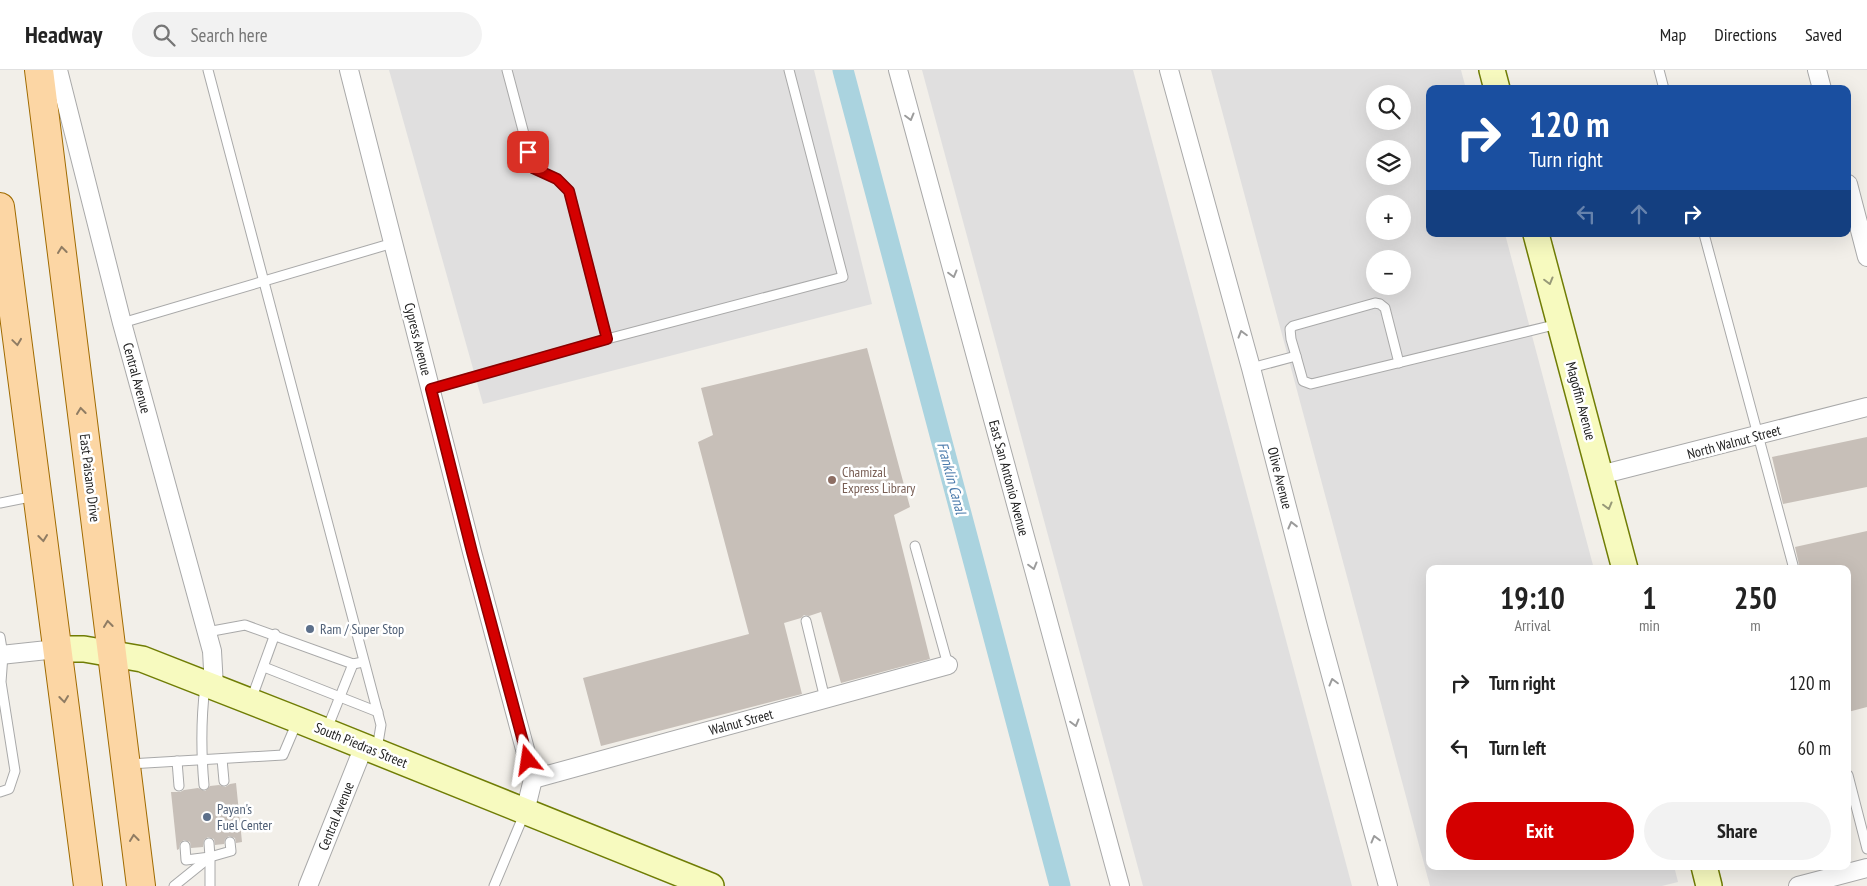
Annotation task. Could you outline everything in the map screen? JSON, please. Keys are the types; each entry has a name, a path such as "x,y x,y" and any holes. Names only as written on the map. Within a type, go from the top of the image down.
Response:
{"main road":[{"name":"East Paisano Drive","path":"39,70 141,886"},
{"path":"1492,70 1496,85"},
{"path":"0,207 10,312 38,495 88,886"},
{"name":"Magoffin Avenue","path":"1537,237 1624,565"},
{"name":"South Piedras Street","path":"57,649 84,649 142,659 525,812 685,881 711,886"},
{"path":"1705,870 1709,886"}],"street":[{"name":"Central Avenue","path":"58,70 122,323 212,654 210,685"},
{"name":"Cypress Avenue","path":"349,70 472,552 534,779"},
{"name":"East San Antonio Avenue","path":"898,70 1120,886"},
{"name":"Olive Avenue","path":"1170,70 1388,886"},
{"path":"1817,70 1821,85"},
{"path":"1851,196 1867,257"},
{"name":"North Walnut Street","path":"1600,475 1867,406"},
{"name":"South Piedras Street","path":"1,649 57,649"},
{"name":"Walnut Street","path":"534,779 948,665"},
{"name":"Central Avenue","path":"308,886 370,749"},
{"path":"525,812 534,779"},
{"path":"1798,886 1867,868"}],"lane":[{"path":"208,70 363,662 378,712 381,725 370,749"},
{"path":"507,70 533,168 557,179 569,191 607,339"},
{"path":"431,389 607,339 843,277 789,70"},
{"path":"1659,70 1663,85"},
{"path":"1705,237 1793,565"},
{"path":"122,323 393,243"},
{"path":"1399,362 1385,308 1380,304 1375,303 1293,326 1290,329 1303,381 1311,384 1560,324"},
{"path":"1251,368 1296,356"},
{"path":"0,503 38,495"},
{"path":"916,546 948,665"},
{"path":"806,621 825,699"},
{"path":"206,632 245,625 275,634 325,657 353,664 363,662"},
{"path":"250,701 275,634"},
{"path":"0,792 9,789 15,771 2,702 1,649"},
{"path":"326,731 353,664"},
{"path":"264,667 289,677 314,682 340,697 378,712"},
{"path":"289,677 292,668"},
{"path":"204,785 202,709 210,685"},
{"path":"125,764 282,755 298,720"},
{"path":"222,759 224,781"},
{"path":"177,762 179,786"},
{"path":"1851,787 1867,849"},
{"path":"494,886 525,812"},
{"path":"185,846 186,860 210,857 231,851 230,842"},
{"path":"209,843 210,886"},
{"path":"174,886 210,857"}],"shaded area":[{"path":"389,70 814,70 872,304 483,404"},
{"path":"922,70 1133,70 1352,886 1143,886"},
{"path":"1211,70 1461,70 1465,85 1426,85 1426,237 1506,237 1593,565 1426,565 1426,870 1675,870 1678,882 1662,886 1430,886"}],"building":[{"path":"867,348 910,507 894,515 930,659 841,683 821,612 809,616 804,615 801,618 784,623 802,694 601,746 583,678 749,634 698,442 713,435 701,388"},
{"path":"1867,437 1867,487 1783,504 1772,457"},
{"path":"1867,531 1867,707 1851,711 1851,565 1799,565 1795,547"},
{"name":"Payan's Fuel Center","path":"236,783 242,842 236,843 235,838 229,836 225,839 224,844 215,845 214,839 208,837 204,840 203,847 191,848 190,842 184,840 180,843 177,850 171,792 198,788 205,791 210,786 219,785 225,787"}],"waterway":[{"name":"Franklin Canal","path":"843,70 1060,886"}],"place":[{"name":"Chamizal Express Library","path":"832,480"},
{"name":"Ram / Super Stop","path":"310,629"},
{"name":"Payan's Fuel Center","path":"207,817"}],"route":[{"path":"528,152 533,168 557,179 569,191 578,219 607,339 431,389 472,552 528,760"}]}
